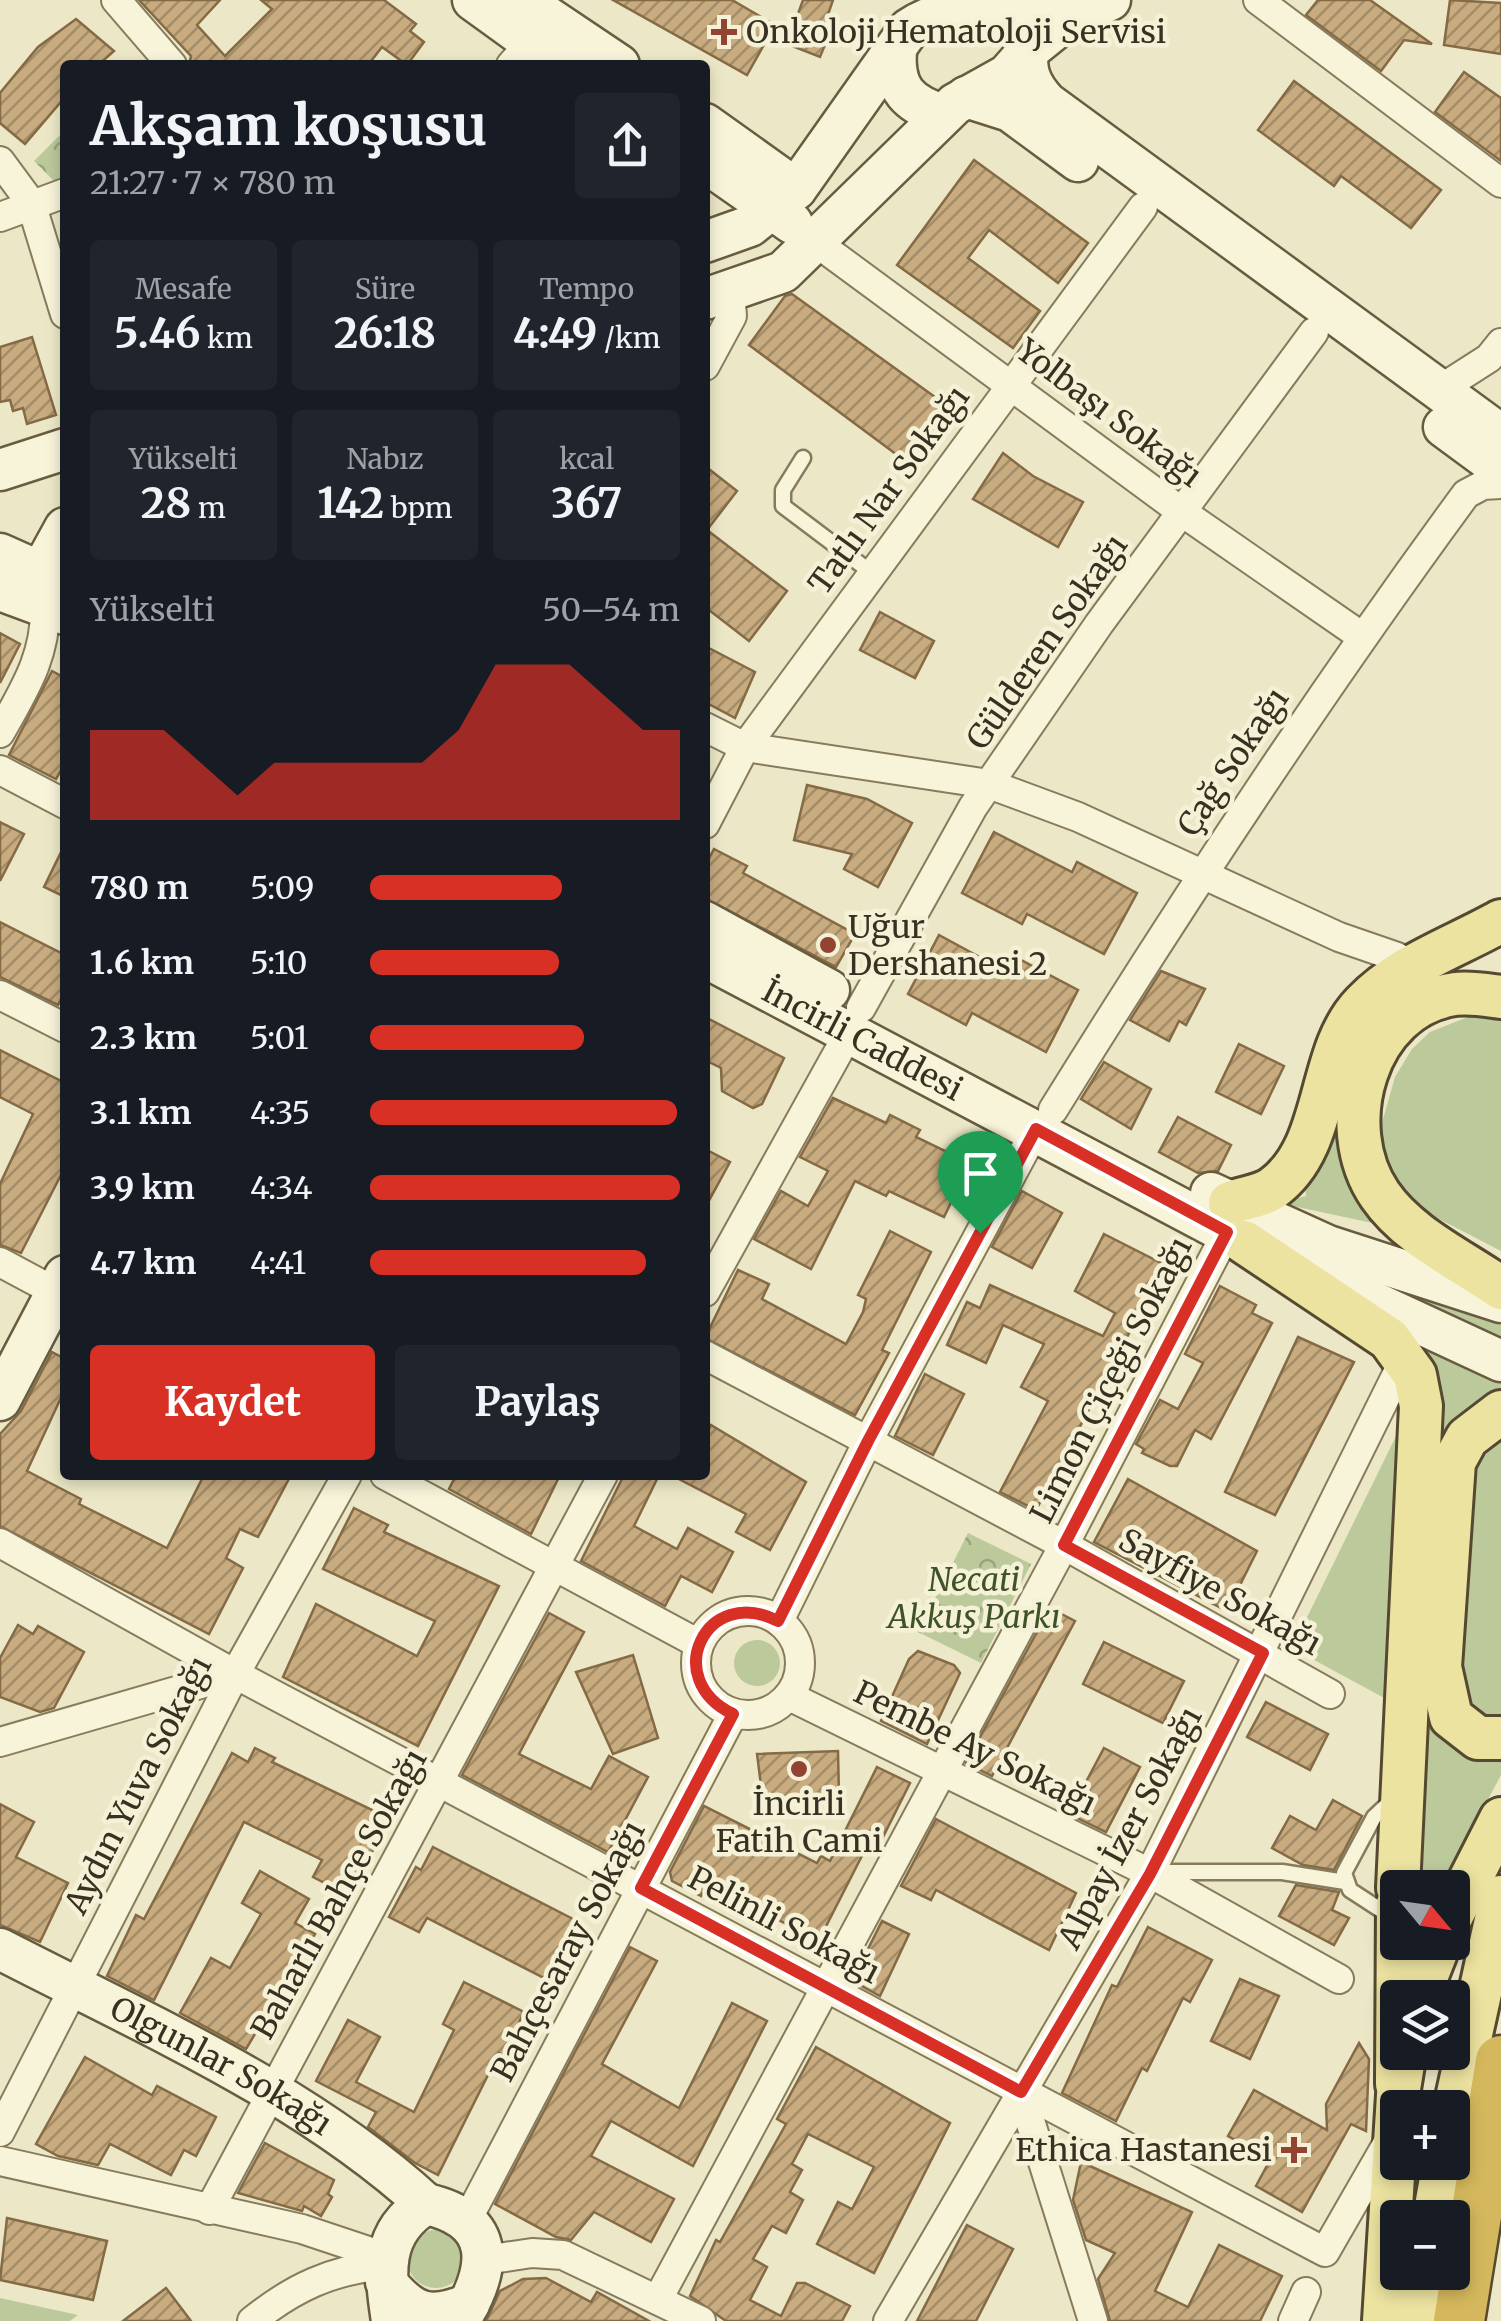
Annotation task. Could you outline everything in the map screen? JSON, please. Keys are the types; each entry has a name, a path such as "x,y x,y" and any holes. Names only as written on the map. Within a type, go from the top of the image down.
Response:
{"highway":[{"path":"1459,2321 1501,2060"}],"main road":[{"path":"473,0 527,19 609,60"},
{"path":"718,295 783,272 955,106 1007,75 1029,50 1066,21 1110,0"},
{"path":"710,240 750,226 786,200 909,28 926,15 970,3 1024,2 1029,50 1024,71 1036,91 1065,118 1501,435"},
{"path":"527,19 559,60"},
{"path":"896,50 895,77 906,98 1010,112 1501,469"},
{"path":"710,129 786,200 817,243"},
{"path":"710,164 786,200"},
{"path":"0,470 60,451"},
{"path":"0,554 45,588 60,543"},
{"path":"1399,1870 1421,1406 1415,1375 1390,1339 1233,1226 1297,1159 1347,1025 1362,1004 1412,966 1501,922"},
{"name":"İncirli Caddesi","path":"710,925 855,1019 1044,1119 1233,1226 1501,1361"},
{"name":"İncirli Caddesi","path":"710,959 855,1019"},
{"path":"1501,997 1452,994 1424,1005 1398,1024 1369,1063 1360,1092 1358,1120 1367,1169 1395,1213 1501,1288"},
{"name":"İncirli Caddesi","path":"1233,1226 1328,1246 1501,1302"},
{"path":"0,1400 60,1292"},
{"path":"1501,1412 1467,1438 1454,1462 1440,1666 1450,1717 1478,1738 1501,1738"},
{"path":"1470,1880 1501,1819"},
{"path":"1459,2090 1501,1896"},
{"name":"Olgunlar Sokağı","path":"0,1949 270,2093 360,2151 426,2204"},
{"path":"1396,2090 1397,1960"},
{"path":"1384,2321 1392,2180"},
{"path":"426,2204 466,2222 480,2243 485,2260 464,2313 416,2310 387,2281 398,2230 426,2204"},
{"path":"1416,2321 1421,2290"}],"street":[{"path":"116,0 168,60"},
{"path":"1258,0 1501,183"},
{"path":"0,161 31,203 60,298"},
{"path":"0,216 60,194"},
{"name":"Tatlı Nar Sokağı","path":"710,814 745,747 1142,206"},
{"name":"Yolbaşı Sokağı","path":"817,243 1182,512 1361,636"},
{"path":"710,357 732,316 718,295"},
{"name":"Gülderen Sokağı","path":"855,1019 989,784 1314,332"},
{"path":"1439,390 1488,358 1501,343"},
{"name":"Çağ Sokağı","path":"1044,1119 1202,870 1361,636 1466,494 1482,485 1501,484"},
{"path":"0,734 38,663 46,632 45,588"},
{"path":"710,730 745,747 989,784 1202,870 1279,910 1397,958"},
{"path":"0,770 60,801"},
{"path":"0,995 60,1025"},
{"path":"710,1283 855,1019"},
{"path":"778,1621 868,1441 1044,1119"},
{"name":"Limon Çiçeği Sokağı","path":"658,2299 1233,1226"},
{"path":"0,1262 60,1287"},
{"name":"Alpay İzer Sokağı","path":"888,2321 1150,1874 1263,1653 1398,1372 1403,1354"},
{"name":"Sayfiye Sokağı","path":"710,1358 1064,1545 1263,1653 1330,1694"},
{"name":"Aydın Yuva Sokağı","path":"0,2132 235,1674 344,1480"},
{"path":"395,1480 699,1644"},
{"name":"Baharlı Bahçe Sokağı","path":"209,2210 442,1782 600,1480"},
{"name":"Pelinli Sokağı","path":"0,1543 235,1674 1325,2252 1380,2144"},
{"path":"749,1611 778,1621 796,1642 799,1656 800,1670 789,1696 764,1713 733,1714 705,1694 697,1679 699,1644 706,1630 733,1613 749,1611"},
{"path":"0,1742 235,1674"},
{"name":"Pembe Ay Sokağı","path":"789,1696 1150,1874 1339,1979"},
{"name":"Bahçesaray Sokağı","path":"466,2222 733,1714"},
{"path":"1021,2092 1093,2321"},
{"path":"0,2162 302,2229 387,2281"},
{"path":"485,2260 532,2253 563,2254 701,2321"},
{"path":"252,2321 308,2282 344,2268 387,2281"},
{"path":"1293,2321 1306,2292"}],"lane":[{"path":"804,458 782,490 782,506 872,574"},
{"path":"1380,1910 1361,1899 1345,1882 1344,1872 1374,1817 1402,1790"},
{"path":"1150,1874 1282,1872 1345,1882"}],"green space":[{"path":"60,135 60,180 55,182 34,161"},
{"path":"1478,1013 1501,1017 1501,1251 1410,1204 1385,1163 1378,1137 1395,1077 1412,1049 1430,1032"},
{"path":"1331,1130 1339,1130 1377,1224 1279,1203 1306,1196 1305,1184"},
{"path":"1397,1287 1501,1325 1501,1341"},
{"path":"1410,1337 1501,1382 1501,1396 1473,1409 1440,1441"},
{"path":"1400,1428 1388,1700 1292,1648"},
{"path":"1501,1433 1501,1718 1477,1719 1463,1698 1458,1665 1470,1471"},
{"name":"Necati Akkuş Parkı","path":"968,1533 1031,1564 981,1663 918,1632"},
{"path":"757,1640 774,1646 780,1663 774,1680 757,1686 740,1680 734,1663 740,1646"},
{"path":"1419,1695 1448,1744 1469,1756 1501,1759 1501,1775 1450,1870 1414,1870"},
{"path":"436,2230 457,2238 465,2259 457,2280 436,2288 415,2280 407,2259 415,2238"},
{"path":"0,2298 78,2315 70,2321 0,2321"}],"building":[{"path":"139,0 220,0 197,25 225,56 272,9 261,0 384,0 416,24 410,31 424,42 411,60 400,60 382,47 372,60 190,60 191,56"},
{"path":"613,0 732,0 775,25 747,75"},
{"path":"803,0 833,0 822,32 829,35 820,57 787,44"},
{"path":"1318,0 1370,0 1432,44 1404,40 1381,71 1306,15"},
{"path":"1450,0 1501,3 1501,54 1444,45"},
{"path":"76,19 114,51 104,60 60,60 60,103 25,144 0,123 0,93 38,47"},
{"path":"1464,72 1501,98 1501,161 1435,112"},
{"path":"1294,81 1441,190 1411,228 1341,176 1334,186 1258,130"},
{"path":"974,160 1088,243 1058,283 989,230 968,258 1040,311 1013,348 897,265"},
{"path":"792,294 953,410 912,466 749,345 785,296"},
{"path":"32,337 56,415 27,424 23,408 13,411 10,400 0,402 0,347"},
{"path":"1003,453 1033,476 1083,502 1058,547 973,499"},
{"path":"710,470 737,491 710,526"},
{"path":"710,532 787,591 749,641 710,611"},
{"path":"880,612 934,641 915,678 860,650"},
{"path":"0,633 20,644 0,683"},
{"path":"710,649 755,672 735,718 710,705"},
{"path":"52,671 60,675 60,772 56,779 9,755"},
{"path":"807,785 867,799 912,823 878,887 844,869 852,854 794,840"},
{"path":"0,822 24,834 0,881"},
{"path":"994,832 1072,872 1077,862 1137,893 1104,954 1027,914 1022,924 962,893"},
{"path":"714,849 747,866 743,873 855,934 836,967 710,901 710,857"},
{"path":"60,854 60,895 44,887"},
{"path":"0,922 60,952 58,1005 0,977"},
{"path":"939,935 1011,974 1019,959 1078,990 1046,1052 972,1013 966,1025 908,994"},
{"path":"1161,971 1205,989 1186,1025 1179,1021 1169,1041 1130,1020"},
{"path":"710,1020 784,1058 762,1104 753,1108 722,1091 721,1068 710,1062"},
{"path":"1239,1044 1284,1066 1261,1114 1216,1092"},
{"path":"0,1050 60,1080 60,1177 21,1253 0,1245 0,1184 33,1114 0,1097"},
{"path":"1104,1062 1151,1089 1131,1129 1081,1099"},
{"path":"833,1098 886,1123 890,1115 920,1130 916,1137 970,1163 944,1217 889,1191 886,1196 855,1181 811,1269 754,1239 781,1191 808,1206 828,1171 800,1157"},
{"path":"1178,1117 1231,1145 1218,1171 1198,1173 1159,1152"},
{"path":"710,1152 730,1162 710,1199"},
{"path":"1022,1191 1062,1213 1032,1268 992,1247"},
{"path":"890,1231 931,1252 882,1350 889,1353 855,1415 710,1341 710,1328 738,1270 769,1284 762,1299 846,1344 863,1312 866,1299 858,1295"},
{"path":"1104,1234 1165,1265 1036,1510 1000,1492 1048,1401 1021,1387 1044,1344 1003,1325 986,1363 947,1345 967,1302 980,1308 990,1285 1103,1336 1115,1313 1075,1291"},
{"path":"1220,1286 1256,1305 1252,1313 1272,1323 1211,1439 1195,1430 1177,1466 1170,1466 1142,1453 1144,1449 1136,1444 1160,1400 1178,1409 1203,1363 1185,1354"},
{"path":"1298,1337 1354,1362 1275,1515 1225,1492"},
{"path":"52,1352 60,1356 60,1400 27,1471 81,1499 79,1504 167,1548 201,1480 288,1480 258,1537 240,1529 226,1558 243,1568 209,1634 0,1526 0,1434 21,1411"},
{"path":"925,1374 964,1394 933,1455 895,1436"},
{"path":"710,1427 806,1482 770,1550 736,1532 746,1514 681,1480 710,1480"},
{"path":"1128,1479 1257,1551 1227,1611 1094,1542"},
{"path":"454,1480 558,1480 531,1534 449,1489"},
{"path":"622,1480 657,1480 634,1526 677,1549 688,1528 733,1552 712,1592 681,1576 665,1606 581,1561"},
{"path":"354,1508 388,1525 384,1532 499,1586 418,1746 283,1677 316,1604 417,1656 435,1621 323,1569"},
{"path":"1050,1608 1075,1621 992,1776 966,1763"},
{"path":"549,1613 584,1632 519,1754 591,1789 609,1756 648,1777 608,1852 462,1775"},
{"path":"18,1625 33,1634 38,1626 84,1652 54,1708 40,1712 0,1697 0,1658"},
{"path":"1104,1642 1184,1681 1163,1723 1083,1684"},
{"path":"918,1651 954,1665 960,1673 927,1744 881,1721 909,1659"},
{"path":"633,1655 658,1738 613,1754 576,1672"},
{"path":"1266,1702 1328,1734 1310,1770 1247,1737"},
{"path":"255,1748 275,1758 272,1762 389,1818 350,1896 313,1877 322,1860 244,1822 154,2000 107,1976 136,1915 144,1919 232,1753 248,1762"},
{"path":"1104,1748 1140,1767 1106,1832 1069,1814"},
{"name":"İncirli Fatih Cami","path":"838,1751 839,1796 763,1801 757,1754"},
{"path":"877,1767 910,1783 876,1851 867,1846 819,1940 768,1915 765,1920 704,1889 701,1896 672,1881 670,1872 704,1806 817,1863 821,1856 830,1861"},
{"path":"1333,1800 1362,1816 1334,1870 1303,1865 1272,1848 1290,1816 1316,1830"},
{"path":"0,1804 34,1822 16,1857 68,1883 40,1942 0,1925"},
{"path":"936,1819 1076,1893 1049,1950 936,1890 931,1900 901,1886"},
{"path":"433,1847 575,1920 546,1979 427,1918 419,1932 389,1917 416,1867 421,1870"},
{"path":"260,1871 309,1899 295,1923 315,1934 246,2049 180,2013 211,1958 230,1968 261,1914 242,1903"},
{"path":"1296,1885 1339,1892 1332,1910 1349,1918 1334,1945 1279,1916"},
{"path":"882,1921 909,1934 880,1996 852,1981"},
{"path":"1148,1927 1212,1960 1190,2002 1183,1998 1147,2071 1142,2068 1116,2121 1062,2093 1112,1985 1117,1987"},
{"path":"630,1947 657,1961 602,2064 679,2108 732,2003 767,2021 693,2166 611,2121 591,2156 674,2199 651,2242 594,2212 571,2240 556,2237 495,2204"},
{"path":"1240,1979 1279,1996 1250,2059 1211,2041"},
{"path":"464,1982 524,2012 438,2175 415,2163 368,2127 376,2112 316,2081 348,2020 380,2037 356,2082 414,2112 454,2030 443,2024"},
{"name":"Ethica Hastanesi","path":"1359,2043 1369,2059 1366,2131 1351,2124 1302,2212 1256,2186 1270,2160 1228,2136 1254,2090 1327,2130 1326,2104"},
{"path":"816,2047 950,2123 874,2273 817,2244 838,2202 852,2209 874,2167 808,2134 792,2164 802,2170 790,2192 803,2200 786,2233 772,2226 753,2259 767,2267 750,2300 781,2316 797,2283 805,2283 850,2306 842,2321 726,2321 690,2296 716,2240 720,2242 786,2124 777,2119"},
{"path":"85,2057 152,2095 157,2086 216,2117 196,2156 184,2150 171,2175 110,2144 98,2165 58,2156 36,2144"},
{"path":"265,2143 334,2180 328,2194 332,2197 321,2216 304,2206 302,2211 238,2193"},
{"path":"1081,2162 1192,2212 1155,2291 1188,2307 1219,2245 1282,2276 1260,2321 1110,2321 1098,2279 1115,2253 1086,2240 1073,2200"},
{"path":"7,2218 107,2241 93,2300 0,2280"},
{"path":"967,2225 1013,2249 976,2321 917,2321"},
{"path":"546,2278 591,2302 597,2292 649,2321 486,2321 500,2291 523,2279"},
{"path":"166,2288 191,2321 123,2321"}],"place":[{"name":"Onkoloji Hematoloji Servisi","path":"724,32"},
{"name":"Uğur Dershanesi 2","path":"828,945"},
{"name":"İncirli Fatih Cami","path":"799,1769"},
{"name":"Ethica Hastanesi","path":"1294,2150"}],"route":[{"path":"1036,1129 1227,1232 1064,1545 1263,1653 1150,1874 1021,2092 641,1888 733,1714 705,1694 697,1679 695,1661 706,1630 733,1613 749,1611 778,1621 868,1441 980,1233 1036,1129"}]}
